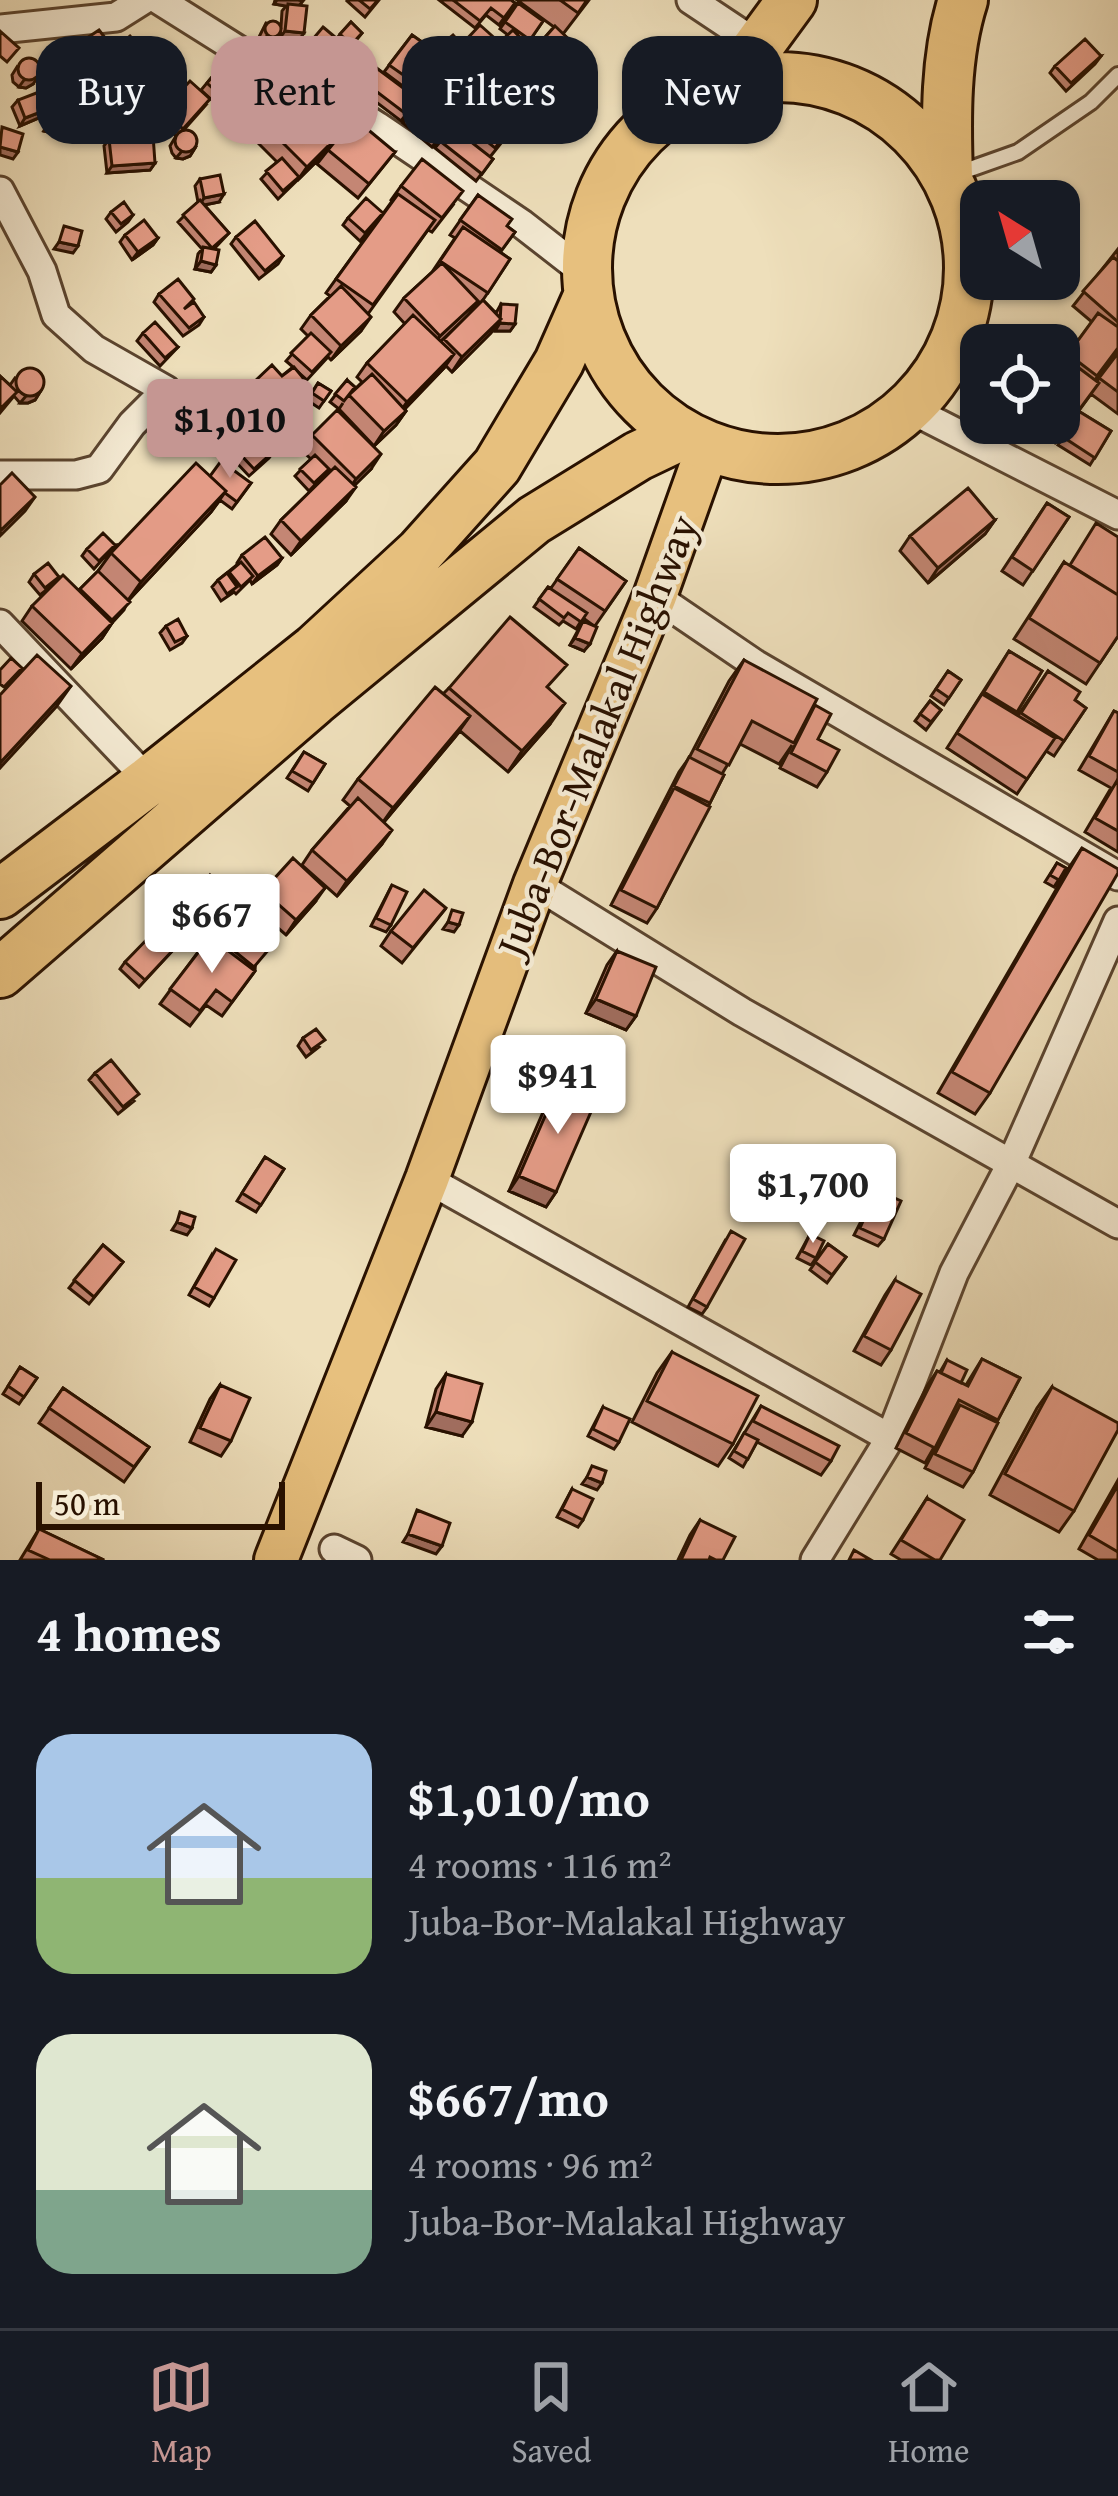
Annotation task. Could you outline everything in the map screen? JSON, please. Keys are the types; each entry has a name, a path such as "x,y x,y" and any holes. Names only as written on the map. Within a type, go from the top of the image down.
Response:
{"highway":[{"path":"766,36 792,0"},
{"path":"947,177 946,116 955,24 963,0"},
{"path":"586,287 603,350 623,383 650,412 695,441 749,458 792,459 835,451 912,410 951,350 964,316 970,280 962,210 924,142 893,114 857,92 817,80 783,77"},
{"path":"0,894 315,649 420,552 497,466 559,362 586,287 589,232 623,155 633,144"},
{"name":"Juba-Bor-Malakal Highway","path":"0,973 314,701 534,520 638,456 695,441"}],"main road":[{"name":"Juba-Bor-Malakal Highway","path":"276,1560 427,1179 535,884 655,596 695,441"}],"street":[{"path":"0,29 116,16 143,0"},
{"path":"159,0 286,80 377,126 522,224 586,287"},
{"path":"691,0 722,36"},
{"path":"0,190 42,271 56,315 94,349 166,390 132,424 100,469 76,476 0,475"},
{"path":"912,410 1118,514"},
{"path":"655,596 755,664 1118,876"},
{"path":"0,624 149,781"},
{"path":"535,884 742,1012 1118,1224"},
{"path":"815,1560 890,1438 954,1273 1011,1164 1118,921"},
{"path":"427,1179 890,1438"}],"lane":[{"path":"947,177 1018,152 1091,102 1118,75"}],"building":[{"path":"453,0 515,3 504,18 491,8 480,21"},
{"path":"560,0 587,0 578,13"},
{"path":"518,3 543,21 533,36 524,36 505,22"},
{"path":"288,4 307,6 304,33 285,31"},
{"path":"351,22 362,33 359,36 340,34"},
{"path":"267,23 279,23 279,35 267,35"},
{"path":"480,25 492,36 470,36"},
{"path":"555,26 565,36 546,36"},
{"path":"0,31 19,48 7,62 0,56"},
{"path":"1085,39 1101,56 1071,83 1055,66"},
{"path":"402,48 402,74 389,65"},
{"path":"29,58 36,61 36,77 29,80 18,69"},
{"path":"378,69 402,87 402,111 378,93"},
{"path":"190,81 210,99 187,125"},
{"path":"36,93 36,114 25,118 18,100"},
{"path":"2,127 23,134 18,152 0,147"},
{"path":"187,130 194,133 194,149 178,149 176,144 187,144"},
{"path":"378,138 395,152 369,184 328,150 333,144 378,144"},
{"path":"110,144 154,144 155,163 112,166"},
{"path":"284,144 330,144 307,167"},
{"path":"444,144 474,144 493,159 482,174"},
{"path":"282,158 299,177 283,191 266,171"},
{"path":"422,159 463,191 442,218 401,186"},
{"path":"220,175 224,194 204,198 200,179"},
{"path":"398,194 435,220 373,305 336,279"},
{"path":"478,195 512,219 507,226 515,232 502,250 460,220"},
{"path":"366,198 383,213 365,233 348,218"},
{"path":"200,200 229,233 212,248 183,215"},
{"path":"124,202 133,215 121,224 111,212"},
{"path":"144,220 158,238 138,252 125,235"},
{"path":"255,221 283,256 265,271 236,237"},
{"path":"64,226 82,231 78,246 59,242"},
{"path":"463,227 510,259 488,293 440,261"},
{"path":"203,247 219,250 216,265 201,261"},
{"path":"1113,257 1118,261 1118,322 1083,291"},
{"path":"442,263 478,301 440,336 404,298"},
{"path":"178,279 194,299 184,309 194,302 204,317 189,328 159,294"},
{"path":"341,286 371,317 341,346 311,315"},
{"path":"483,300 501,319 462,357 444,339"},
{"path":"501,304 517,305 515,324 500,323"},
{"path":"1098,313 1118,327 1118,348 1097,376 1080,363 1080,338"},
{"path":"413,315 454,354 407,402 367,363"},
{"path":"155,322 178,347 165,358 143,333"},
{"path":"311,333 331,352 312,372 291,353"},
{"path":"1118,353 1118,392 1099,378"},
{"path":"272,365 282,376 294,367 304,379 278,408 254,382"},
{"path":"30,368 40,372 44,382 40,392 30,396 20,392 16,382 20,372"},
{"path":"1080,369 1099,383 1080,409"},
{"path":"372,374 406,411 384,431 349,395"},
{"path":"0,376 17,392 0,409"},
{"path":"347,380 355,387 344,401 335,394"},
{"path":"318,383 331,391 324,401 312,393"},
{"path":"337,410 381,454 356,479 312,435"},
{"path":"1080,412 1111,431 1095,458 1074,444 1080,444"},
{"path":"249,420 258,433 271,420 284,433 269,446 274,451 254,469 239,453 256,435 239,446 230,432"},
{"path":"315,455 329,469 314,483 300,469"},
{"path":"221,461 251,483 237,502 210,476"},
{"path":"196,463 226,491 141,582 111,553"},
{"path":"335,467 356,487 301,541 281,520"},
{"path":"12,473 35,497 0,531 0,485"},
{"path":"968,488 995,520 938,568 910,536"},
{"path":"1047,503 1069,517 1033,571 1012,557"},
{"path":"1096,523 1118,537 1118,595 1070,565"},
{"path":"103,533 115,545 99,561 87,549"},
{"path":"265,537 282,558 258,576 242,555"},
{"path":"579,548 626,581 605,611 557,579"},
{"path":"241,562 253,576 241,587 229,572"},
{"path":"1064,562 1118,595 1118,636 1100,663 1029,618"},
{"path":"48,563 59,577 45,588 34,574"},
{"path":"98,571 130,602 112,620 80,589"},
{"path":"227,573 237,587 227,594 218,580"},
{"path":"63,575 112,623 82,654 32,606"},
{"path":"548,587 587,613 581,622 568,613 564,618 539,599"},
{"path":"510,617 567,665 547,687 565,703 522,751 449,688"},
{"path":"178,619 187,636 175,642 166,626"},
{"path":"583,621 597,627 590,644 575,638"},
{"path":"1009,651 1042,671 1017,712 984,692"},
{"path":"37,655 71,686 0,763 0,695"},
{"path":"11,658 22,668 4,687 0,670"},
{"path":"744,660 817,699 794,743 752,721 729,765 697,749"},
{"path":"948,671 961,680 949,698 936,689"},
{"path":"1048,671 1080,692 1075,700 1086,708 1064,741 1021,713"},
{"path":"435,687 470,716 393,808 358,779"},
{"path":"982,694 1055,738 1027,779 957,733"},
{"path":"930,701 941,710 931,722 920,714"},
{"path":"815,705 831,714 818,739 839,750 827,772 791,753"},
{"path":"1114,711 1118,713 1118,772 1089,756"},
{"path":"304,752 325,764 313,783 292,771"},
{"path":"689,757 724,775 710,803 674,786"},
{"path":"1118,779 1118,831 1095,818"},
{"path":"674,788 710,807 657,908 621,890"},
{"path":"358,798 392,830 347,881 312,850"},
{"path":"1082,848 1118,873 990,1093 952,1072"},
{"path":"293,858 325,888 296,920 263,891"},
{"path":"1057,863 1066,868 1059,880 1050,875"},
{"path":"210,875 225,889 211,906 195,892"},
{"path":"392,885 407,892 391,925 376,918"},
{"path":"247,889 276,912 256,937 270,948 254,967 212,933"},
{"path":"424,890 446,908 413,948 391,931"},
{"path":"452,910 463,913 459,925 448,922"},
{"path":"155,931 174,949 145,980 125,962"},
{"path":"210,937 255,971 232,1002 216,990 200,1011 170,989"},
{"path":"617,951 656,967 636,1016 596,999"},
{"path":"316,1029 325,1040 311,1050 303,1038"},
{"path":"111,1060 139,1094 123,1107 95,1073"},
{"path":"560,1082 597,1098 556,1192 519,1176"},
{"path":"265,1157 284,1169 261,1205 242,1193"},
{"path":"877,1190 901,1201 884,1239 860,1228"},
{"path":"180,1212 195,1217 192,1228 177,1222"},
{"path":"731,1231 745,1239 707,1307 693,1299"},
{"path":"810,1234 824,1241 816,1258 802,1251"},
{"path":"828,1244 846,1257 832,1275 815,1262"},
{"path":"103,1245 123,1262 94,1297 74,1280"},
{"path":"216,1249 236,1260 214,1298 194,1287"},
{"path":"895,1280 921,1294 891,1350 864,1336"},
{"path":"672,1352 758,1396 733,1444 647,1401"},
{"path":"982,1359 1020,1378 998,1420 959,1400 935,1448 906,1433 937,1371 968,1386"},
{"path":"947,1360 967,1370 961,1383 941,1373"},
{"path":"20,1367 37,1378 24,1397 8,1386"},
{"path":"446,1374 482,1384 472,1422 436,1412"},
{"path":"220,1385 250,1398 231,1441 200,1428"},
{"path":"1052,1387 1118,1423 1074,1511 1005,1474"},
{"path":"63,1388 149,1447 134,1467 49,1408"},
{"path":"960,1405 998,1423 973,1472 935,1454"},
{"path":"761,1406 839,1446 831,1461 753,1421"},
{"path":"603,1407 630,1419 619,1442 593,1429"},
{"path":"744,1433 758,1440 748,1459 734,1451"},
{"path":"592,1466 606,1471 602,1483 587,1477"},
{"path":"1118,1485 1118,1552 1089,1535"},
{"path":"572,1489 593,1499 583,1520 562,1509"},
{"path":"927,1498 964,1520 940,1560 901,1540"},
{"path":"417,1510 450,1523 442,1546 408,1534"},
{"path":"700,1520 735,1537 723,1560 681,1560"},
{"path":"39,1529 104,1560 50,1560 28,1550"},
{"path":"854,1550 871,1560 849,1560"}]}
